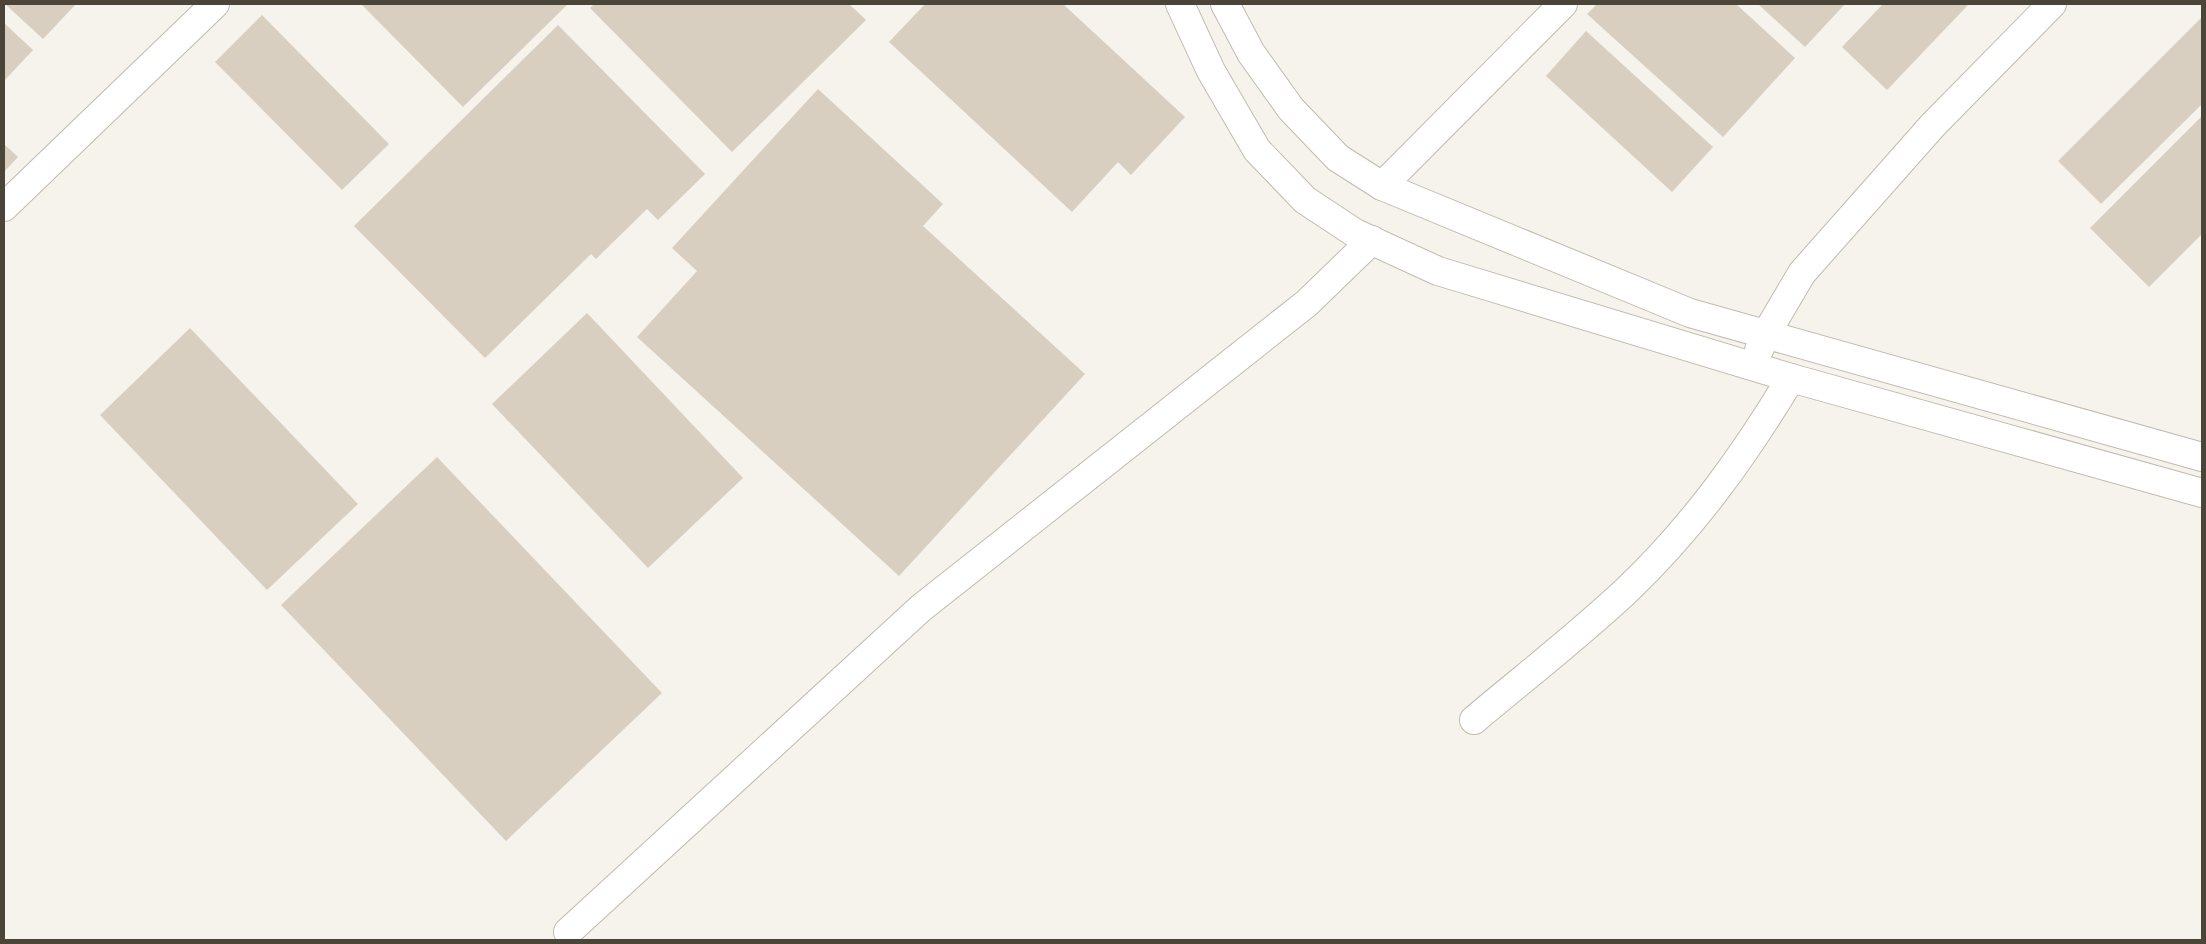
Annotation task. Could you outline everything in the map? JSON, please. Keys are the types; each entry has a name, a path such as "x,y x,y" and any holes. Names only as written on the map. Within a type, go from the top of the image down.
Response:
{"street":[{"path":"4,206 215,4"},
{"path":"1180,4 1211,71 1257,150 1305,200 1355,233 1438,271 1752,367 2202,493"},
{"path":"1225,4 1251,53 1291,109 1338,158 1382,186 1690,313 2202,457"},
{"path":"1382,186 1563,4"},
{"path":"1752,367 1766,334 1802,273 1933,125 2052,4"},
{"path":"568,932 921,608 1308,303 1372,240"},
{"path":"1474,720 1626,590 1660,556 1737,464 1791,378"}],"building":[{"path":"5,4 76,4 43,39"},
{"path":"361,4 568,4 463,107"},
{"path":"594,4 849,4 866,20 732,152 590,8"},
{"path":"925,4 1063,4 1185,117 1131,175 1118,162 1072,212 889,42"},
{"path":"1597,4 1736,4 1795,58 1723,137 1587,14"},
{"path":"1758,4 1845,4 1805,47"},
{"path":"1883,4 1969,4 1887,90 1842,47"},
{"path":"262,15 389,144 342,190 215,62"},
{"path":"2202,17 2202,104 2101,204 2058,161"},
{"path":"4,23 33,50 4,81"},
{"path":"558,25 705,174 658,220 647,209 596,259 591,254 485,358 354,226"},
{"path":"1586,31 1713,147 1672,192 1546,76"},
{"path":"818,89 943,204 923,226 1085,374 899,576 637,337 697,271 672,248"},
{"path":"2202,116 2202,234 2149,287 2090,228"},
{"path":"4,144 18,157 4,172"},
{"path":"587,313 743,478 648,568 492,404"},
{"path":"190,328 358,504 267,590 100,415"},
{"path":"437,457 662,693 506,841 281,605"}]}
